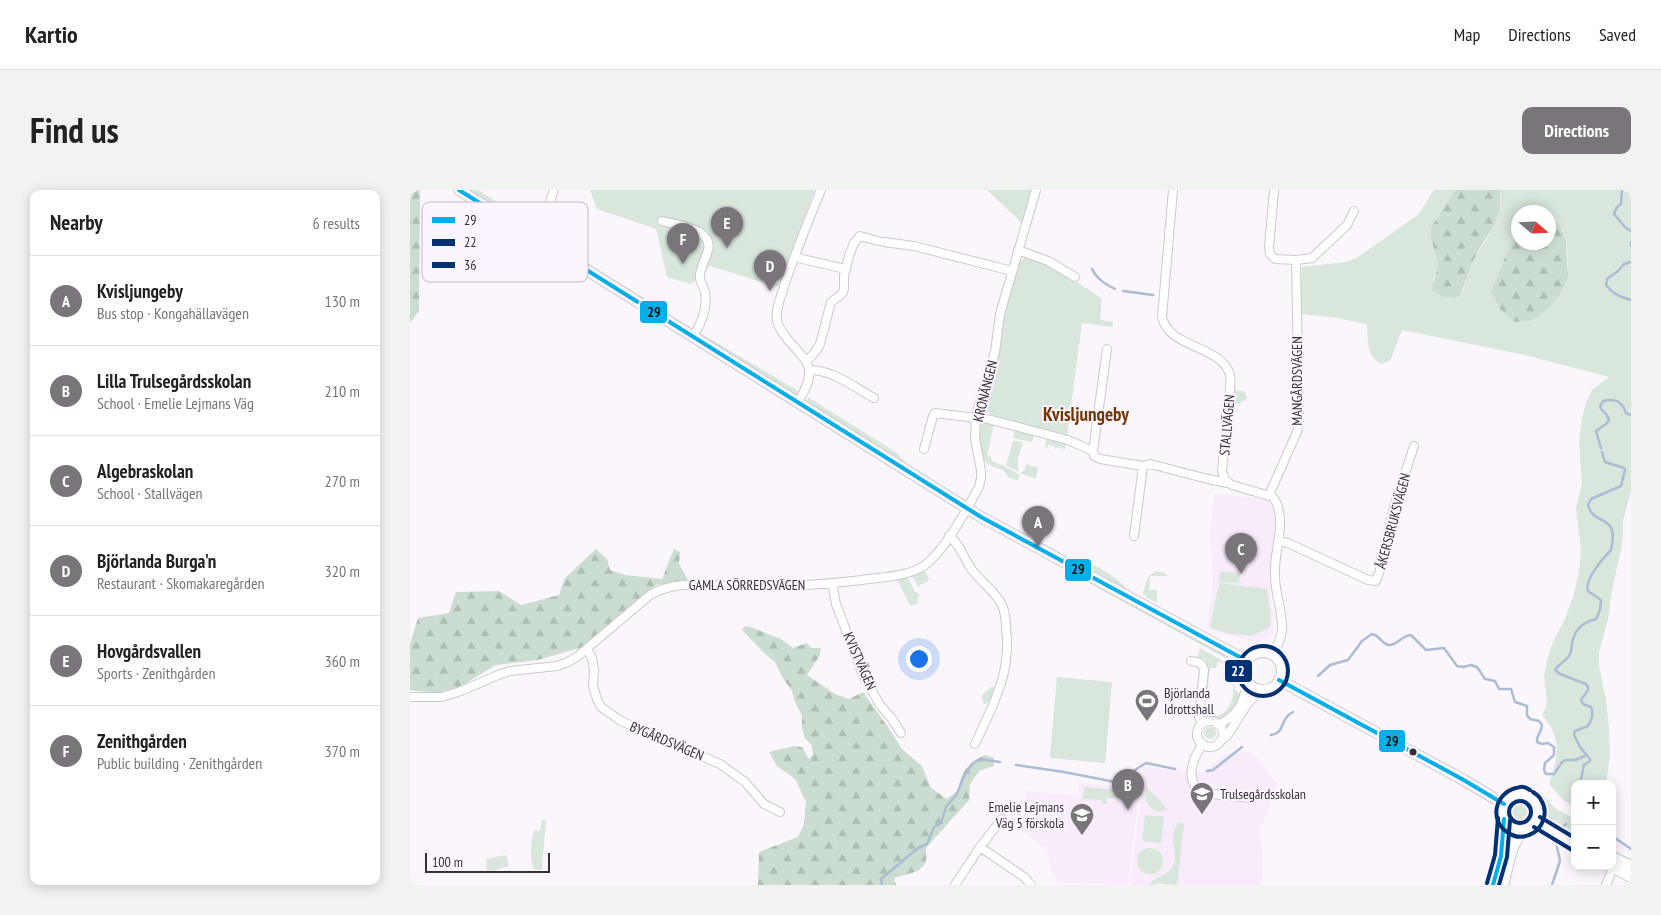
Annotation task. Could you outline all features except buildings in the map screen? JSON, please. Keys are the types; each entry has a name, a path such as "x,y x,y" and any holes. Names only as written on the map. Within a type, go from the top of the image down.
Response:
{"street":[{"path":"459,190 478,202"},
{"path":"550,202 554,190"},
{"path":"798,402 808,384 810,370 807,361 782,333 777,320 778,305 794,257 821,190"},
{"name":"KRONÄNGEN","path":"967,508 979,487 981,478 980,460 975,439 976,417 995,352 1000,314 1036,190"},
{"name":"STALLVÄGEN","path":"1173,190 1163,323 1170,332 1215,357 1225,366 1230,375 1229,408 1222,471 1227,482"},
{"path":"1274,190 1269,247 1270,254 1275,259 1296,260 1312,258 1347,225 1354,211"},
{"path":"662,221 696,230 706,237 708,243 700,278 705,290 705,303 700,326 693,336"},
{"path":"807,361 820,344 831,302 842,294 845,269 858,238 864,236 881,241 914,246 1012,271"},
{"path":"1018,250 1058,266 1075,277"},
{"path":"794,257 845,269"},
{"name":"MANGÅRDSVÄGEN","path":"1269,495 1298,428 1296,260"},
{"path":"588,271 967,508 1247,662"},
{"path":"1107,349 1093,451 1094,456 1100,459 1143,466 1150,464 1227,482 1269,495 1276,501 1280,514 1275,577 1282,629 1279,641 1272,655"},
{"path":"810,370 820,370 833,375 874,398"},
{"path":"924,448 935,413 976,417 1068,440 1093,451"},
{"name":"ÅKERSBRUKSVÄGEN","path":"1278,541 1288,543 1368,580 1376,581 1394,507 1414,446"},
{"path":"1134,536 1143,466"},
{"name":"GAMLA SÖRREDSVÄGEN","path":"410,697 435,698 452,695 510,671 557,666 568,662 658,590 688,584 781,587 832,583 897,575 916,569 926,564 933,557 967,508"},
{"path":"949,536 955,541 972,570 998,599 1002,606 1006,625 1008,649 1005,671 975,744"},
{"name":"KVISTVÄGEN","path":"832,583 836,604 863,675 880,705 901,733"},
{"name":"BYGÅRDSVÄGEN","path":"587,648 592,658 594,670 593,686 596,699 601,707 621,721 720,764 745,782 764,804 780,812"},
{"path":"1264,652 1272,655 1280,664 1279,680 1271,688 1256,688 1248,682 1244,672 1247,662 1256,653 1264,652"},
{"path":"1191,661 1200,662 1204,670 1199,717 1203,723"},
{"path":"1279,680 1462,779 1504,804"},
{"path":"1218,724 1236,714 1248,682"},
{"path":"1220,741 1222,733 1218,724 1211,721 1203,723 1199,728 1197,734 1203,744 1216,745 1227,736 1246,706 1261,689"},
{"path":"1203,744 1193,762 1191,779 1196,790 1203,793 1250,798"},
{"path":"1504,885 1514,844 1518,836 1532,827 1537,822 1538,817 1538,807 1534,799 1522,793 1515,794 1504,804 1502,814 1508,825 1514,829 1525,830"},
{"path":"954,885 1002,819"},
{"path":"1493,885 1501,856 1504,819"},
{"path":"1537,822 1571,842"},
{"path":"980,847 1024,877 1031,885"},
{"path":"1616,864 1631,866"},
{"path":"1616,865 1631,877"},
{"path":"1608,884 1611,870"}],"shaded area":[{"path":"468,190 478,190 497,202 489,202"},
{"path":"590,190 815,190 778,287 710,266 691,284 667,277 656,229 597,209"},
{"path":"987,190 1034,190 1024,225"},
{"path":"1434,190 1455,190 1431,227 1430,235 1438,263 1433,280 1437,295 1457,298 1463,290 1474,258 1488,237 1501,202 1500,190 1631,190 1631,491 1623,521 1623,539 1608,619 1599,652 1599,666 1606,700 1610,755 1607,780 1571,780 1571,805 1563,800 1549,784 1555,765 1557,748 1553,732 1542,715 1547,701 1544,676 1553,642 1564,621 1573,597 1579,572 1581,549 1576,509 1582,484 1579,441 1582,418 1586,402 1592,390 1609,377 1525,355 1402,330 1390,361 1381,364 1370,352 1367,324 1331,317 1299,314 1302,267 1346,262 1358,257 1419,214"},
{"path":"1025,257 1056,268 1102,299 1100,320 1113,322 1113,327 1082,323 1067,436 994,417 983,408 1016,265"},
{"path":"588,263 691,328 685,327 588,265"},
{"path":"702,334 800,392 796,394 791,393 703,338"},
{"path":"1232,390 1244,391 1247,397 1245,401 1241,401 1241,404 1231,401"},
{"path":"808,397 897,453 907,464 810,404"},
{"path":"983,421 994,424 987,455 991,457 992,461 1020,475 1017,481 1008,477 1003,470 989,464 983,458 979,444 978,425"},
{"path":"1015,429 1034,434 1032,442 1013,438"},
{"path":"1047,437 1066,443 1065,450 1059,447 1055,449 1055,446 1048,445 1047,448 1045,447"},
{"path":"1013,441 1023,442 1018,460 1019,472 1006,465"},
{"path":"1029,464 1029,466 1038,467 1036,479 1020,473"},
{"path":"1214,494 1261,498 1270,502 1276,514 1270,588 1274,621 1273,635 1268,639 1255,642 1207,629 1213,582 1210,533"},
{"path":"1078,557 1112,576 1124,585 1127,590 1077,561"},
{"path":"925,571 929,579 918,586 912,576"},
{"path":"1071,571 1209,645 1228,658 1071,573"},
{"path":"1155,572 1163,572 1168,576 1150,576"},
{"path":"1220,572 1240,573 1239,583 1219,582"},
{"path":"907,576 915,592 920,595 917,599 918,604 910,606 897,579"},
{"path":"1150,576 1149,590 1157,590 1157,603 1146,597 1143,593"},
{"path":"1219,583 1267,589 1271,615 1270,627 1252,636 1226,633 1210,627"},
{"path":"1200,648 1225,663 1229,668 1232,673 1234,681 1235,690 1241,695 1236,707 1220,719 1214,720 1203,714 1204,708 1206,707 1206,714 1214,716 1222,714 1226,710 1232,699 1233,678 1228,667 1218,662 1216,668 1210,668 1207,697 1214,699 1204,698 1207,664 1205,659 1198,657"},
{"path":"1057,677 1112,682 1105,763 1050,758"},
{"path":"992,686 995,689 988,703 984,704 981,696"},
{"path":"1208,727 1212,727 1216,733 1212,739 1208,739 1204,735 1204,731"},
{"name":"Trulsegårdsskolan","path":"1251,751 1278,785 1260,830 1263,865 1261,885 1130,885 1144,767 1202,773 1225,754"},
{"name":"Emelie Lejmans Väg 5 förskola","path":"1079,783 1140,788 1128,885 1059,883 1051,870 1047,851 1025,832 1025,791 1078,796"},
{"path":"1084,787 1125,791 1123,799 1107,798 1106,804 1102,804 1102,800 1082,799"},
{"path":"1147,787 1168,810 1157,811 1150,806 1146,798"},
{"path":"1531,789 1540,792 1554,807 1571,818 1571,836 1549,821 1541,800"},
{"path":"1521,800 1526,801 1532,807 1532,817 1526,823 1521,824 1516,823 1510,817 1509,812 1510,807 1516,801"},
{"path":"1145,815 1164,817 1161,843 1142,841"},
{"path":"542,820 546,820 541,870 534,869 531,850 534,830 540,831"},
{"path":"1178,822 1184,824 1177,885 1157,883 1156,885 1149,885 1169,872 1173,865 1175,855 1173,835"},
{"path":"1150,848 1160,851 1163,861 1160,871 1150,874 1140,871 1137,861 1140,851"},
{"path":"506,855 509,866 487,871 486,859"}],"green space":[{"path":"410,190 420,190 419,311 410,323"},
{"path":"1455,190 1500,190 1500,201 1497,219 1474,259 1463,289 1457,298 1449,298 1440,296 1432,289 1438,263 1430,235 1431,227"},
{"path":"1556,221 1560,225 1566,240 1568,276 1561,293 1547,310 1530,321 1515,322 1500,309 1491,290 1511,243 1511,250 1556,250"},
{"path":"596,549 607,559 610,570 625,575 662,579 674,549 680,552 679,564 688,580 656,585 583,647 538,660 496,665 461,686 438,693 410,690 410,644 418,618 449,613 456,592 499,591 521,605 559,595 565,578"},
{"path":"748,626 781,639 793,648 807,643 811,648 821,648 820,655 807,675 835,694 849,699 863,692 902,749 922,766 931,788 947,799 958,790 961,777 966,768 974,761 985,755 994,758 994,766 979,771 970,784 969,800 926,848 924,865 917,871 894,878 896,885 758,885 759,852 798,837 804,824 806,801 795,779 777,766 769,752 794,746 802,747 809,759 813,755 812,746 805,738 802,728 802,716 792,691 782,677 775,662 742,630"}],"waterway":[{"path":"1622,190 1621,204 1617,207 1614,214 1631,231"},
{"path":"1631,262 1624,264 1607,279 1606,285 1617,295 1631,300"},
{"path":"1092,269 1096,276 1115,289"},
{"path":"1123,291 1153,295"},
{"path":"1601,448 1596,431 1609,420 1600,407 1603,401 1618,401 1626,413 1631,415"},
{"path":"1581,780 1584,765 1590,759 1580,747 1574,735 1575,731 1588,726 1591,719 1591,707 1583,704 1581,700 1588,687 1586,684 1560,674 1555,670 1570,655 1573,639 1577,631 1587,622 1596,619 1600,610 1601,600 1588,591 1588,586 1591,575 1611,550 1613,538 1609,525 1595,516 1588,505 1591,499 1621,486 1625,470 1605,462 1602,452"},
{"path":"1318,676 1330,665 1348,660 1362,641 1372,634 1389,645 1395,644 1411,635 1426,650 1444,648 1457,666 1471,665 1477,667 1485,679 1495,681 1499,689 1511,689 1515,702 1527,706 1527,715 1530,719 1539,721 1542,725 1537,742 1542,744 1548,743 1554,747 1554,755 1545,763 1544,770 1546,774 1554,774 1562,762 1566,760 1575,760 1587,755"},
{"path":"1271,735 1279,732 1286,718 1293,712"},
{"path":"1207,771 1213,770 1242,747"},
{"path":"882,885 881,879 918,848 927,844 934,827 941,823 946,807 957,794 963,778 972,764 980,759 1000,762"},
{"path":"1135,770 1146,763 1175,769"},
{"path":"1016,765 1115,782 1121,781"},
{"path":"1561,829 1566,824"},
{"path":"1616,839 1631,849"},
{"path":"1552,885 1560,861 1556,842"}],"transit line":[{"name":"29","path":"459,190 478,202"},
{"name":"29","path":"588,271 981,517 1247,661"},
{"name":"22","path":"1263,646 1281,653 1288,671 1281,689 1263,696 1245,689 1238,671 1245,653 1263,646"},
{"name":"29","path":"1279,680 1462,779 1504,804"},
{"name":"22","path":"1530,790 1522,787 1516,788 1503,795 1499,801 1496,814 1498,821 1501,827 1510,834 1526,836 1534,833 1541,825 1544,815 1543,805 1540,798 1533,792"},
{"name":"36","path":"1516,801 1524,801 1531,808 1531,812 1531,816 1524,823 1516,823 1509,816 1509,808 1516,801"},
{"name":"36","path":"1540,817 1571,836"},
{"name":"36","path":"1487,883 1495,855 1498,818"},
{"name":"29","path":"1493,885 1501,856 1504,819"},
{"name":"22","path":"1499,885 1507,857 1510,820"},
{"name":"22","path":"1534,827 1571,849"}],"place":[{"name":"Hovgårdsvallen","path":"727,248"},
{"name":"Zenithgården","path":"683,264"},
{"name":"Björlanda Burga'n","path":"770,291"},
{"name":"Kvisljungeby","path":"1038,547"},
{"name":"Algebraskolan","path":"1241,574"},
{"name":"Björlanda Idrottshall","path":"1147,722"},
{"name":"Lilla Trulsegårdsskolan","path":"1128,810"},
{"name":"Trulsegårdsskolan","path":"1202,815"},
{"name":"Emelie Lejmans Väg 5 förskola","path":"1082,836"}],"district":[{"name":"Kvisljungeby","path":"1086,414"}]}
